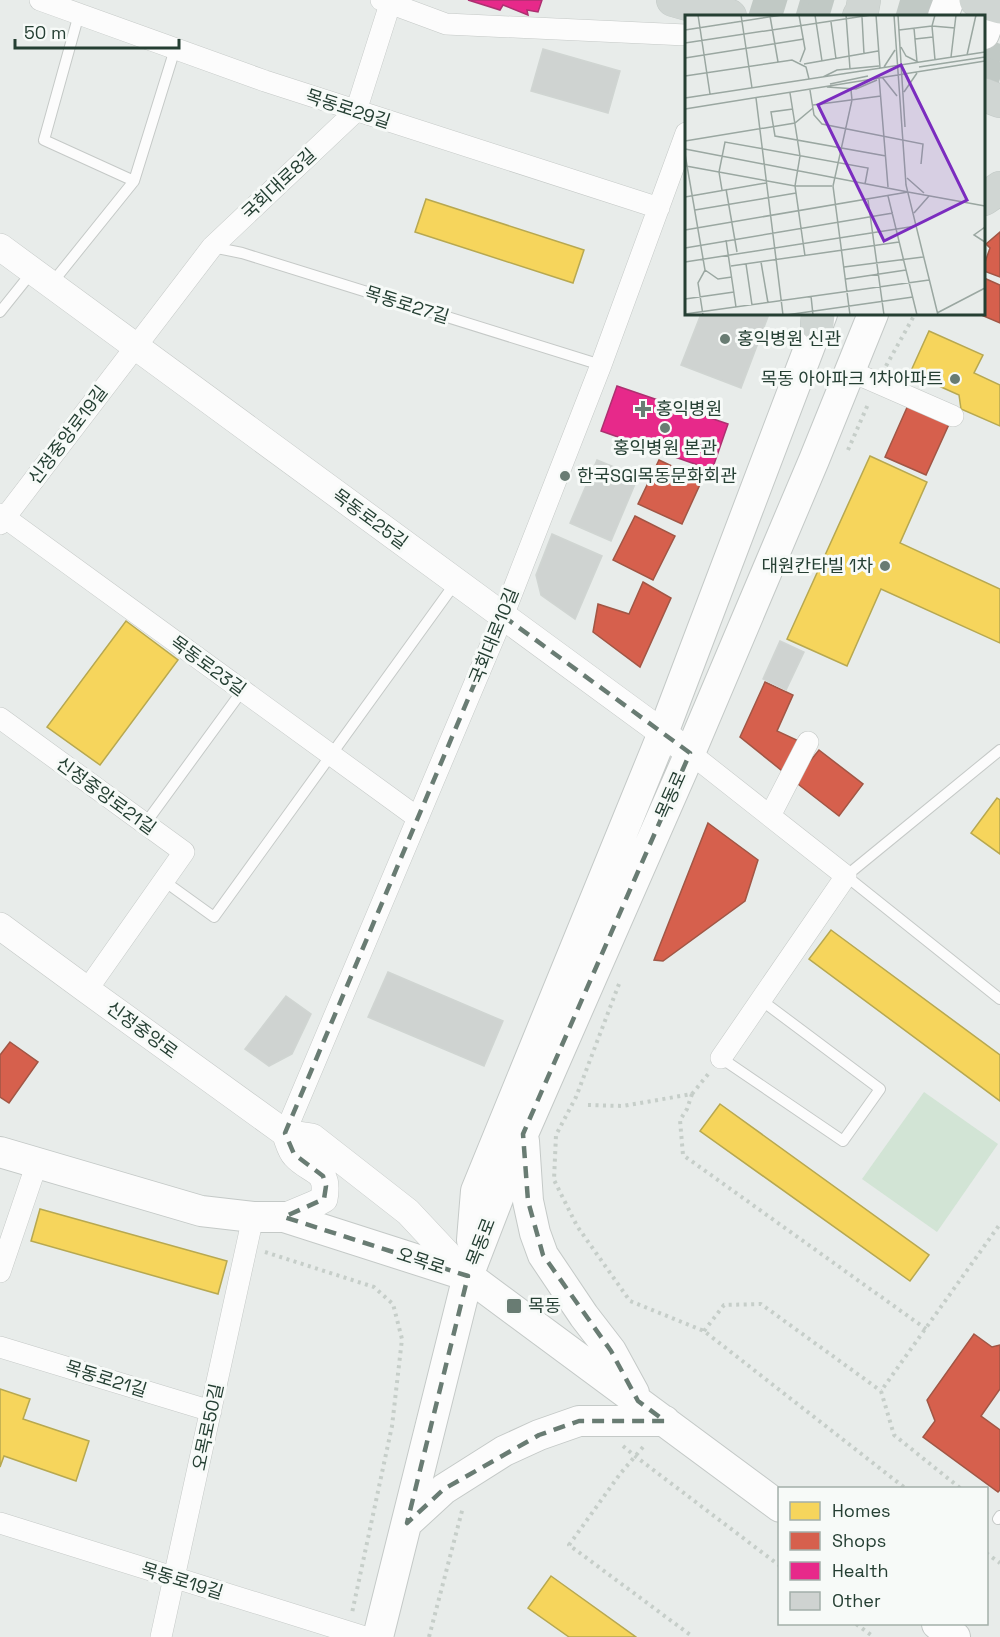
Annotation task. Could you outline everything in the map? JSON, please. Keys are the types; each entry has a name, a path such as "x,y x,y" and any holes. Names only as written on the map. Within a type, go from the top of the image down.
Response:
{"main road":[{"path":"673,0 726,15"},
{"path":"860,15 864,0"},
{"path":"943,15 949,0"},
{"path":"985,95 1000,101"},
{"path":"985,198 1000,188"},
{"name":"목동로","path":"378,1637 468,1276 523,1134 690,753 873,315"},
{"name":"목동로","path":"468,1276 476,1191 663,733 819,317"},
{"path":"523,1134 528,1201 535,1233 543,1255 611,1351 638,1401"},
{"name":"오목로","path":"0,1152 201,1212 253,1217 284,1217 468,1276 778,1506"},
{"path":"407,1524 444,1489 504,1451 539,1435 579,1421 665,1421"},
{"path":"940,1625 955,1637"}],"street":[{"name":"목동로29길","path":"40,0 265,81 659,208"},
{"path":"386,2 446,24 685,35"},
{"name":"국회대로8길","path":"135,347 212,247 356,111 386,2"},
{"name":"국회대로10길","path":"285,1133 503,616 601,365 685,138"},
{"name":"목동로25길","path":"0,247 690,753"},
{"name":"신정중앙로19길","path":"2,518 135,347"},
{"path":"850,371 953,416"},
{"name":"목동로23길","path":"2,518 417,818"},
{"name":"신정중앙로21길","path":"0,718 184,852 87,990"},
{"path":"770,816 808,742"},
{"path":"690,753 846,876 721,1058"},
{"name":"신정중앙로","path":"0,926 285,1133 312,1137 408,1212 468,1276"},
{"name":"신정중앙로","path":"284,1217 324,1199 326,1186 323,1176 294,1154 285,1133"},
{"path":"0,1272 37,1163"},
{"name":"오목로50길","path":"161,1637 253,1217"},
{"name":"목동로21길","path":"0,1347 211,1411"},
{"name":"목동로19길","path":"0,1523 356,1634"}],"lane":[{"path":"79,14 44,140 134,181"},
{"path":"0,312 41,278 134,181 176,49"},
{"name":"목동로27길","path":"212,247 242,253 601,365"},
{"path":"164,881 214,917 456,582"},
{"path":"145,824 242,691"},
{"path":"1000,750 846,876 1000,999"},
{"path":"721,1058 843,1141 880,1089 761,1000"}],"path":[{"path":"588,1105 623,1106 692,1094 680,1120 683,1155 926,1329"},
{"path":"881,1391 1000,1224"},
{"path":"577,1226 630,1301 704,1331 904,1487"},
{"path":"356,1634 392,1426 402,1339 393,1304"},
{"path":"704,1331 724,1305 761,1304 881,1391 894,1436 959,1487"},
{"path":"665,1421 620,1474 569,1545 693,1637"},
{"path":"619,1443 778,1564"},
{"path":"429,1637 463,1506"},
{"path":"988,1554 1000,1563"},
{"path":"859,1625 874,1637"}],"highlighted area":[{"path":"503,616 690,753 523,1134 528,1201 543,1255 611,1351 638,1401 665,1421 579,1421 539,1435 444,1489 407,1523 468,1276 284,1217 324,1199 326,1186 323,1176 294,1154 285,1133"}],"green space":[{"path":"924,1092 998,1144 937,1232 862,1179"}],"building: Homes":[{"path":"426,199 584,250 573,283 415,232"},
{"name":"목동 아아파크 1차아파트","path":"929,331 983,355 974,373 1000,385 1000,426 961,409 959,395 910,373"},
{"name":"대원칸타빌 1차","path":"870,456 927,482 900,543 1000,589 1000,643 881,589 847,666 787,639"},
{"path":"126,621 178,660 100,765 47,727"},
{"path":"997,798 1000,800 1000,854 971,833"},
{"path":"831,930 1000,1055 1000,1101 809,959"},
{"path":"720,1104 929,1255 910,1281 700,1131"},
{"path":"40,1209 227,1261 218,1294 31,1241"},
{"path":"0,1389 30,1399 23,1419 89,1441 76,1481 4,1456 0,1467"},
{"path":"551,1576 636,1637 569,1637 528,1608"}],"building: Shops":[{"path":"1000,232 1000,277 985,271 985,262 990,248 986,244"},
{"path":"985,278 1000,285 1000,323 981,315 985,315"},
{"path":"909,403 950,422 926,475 885,457"},
{"path":"659,460 702,480 682,524 638,504"},
{"path":"635,516 675,536 653,580 613,560"},
{"path":"643,582 671,598 640,667 593,632 598,604 629,614"},
{"path":"765,682 793,695 777,731 801,742 786,774 740,737"},
{"path":"819,750 863,784 839,816 794,781"},
{"path":"708,823 758,860 745,901 663,961 654,960"},
{"path":"10,1042 38,1062 9,1103 0,1097 0,1055"},
{"path":"974,1334 992,1347 1000,1345 1000,1389 981,1416 1000,1430 1000,1490 998,1492 923,1437 935,1421 927,1400"}],"building: Health":[{"path":"468,0 542,0 538,12 527,10 528,15 503,5 500,10"},
{"name":"홍익병원 본관","path":"617,386 728,424 712,470 601,431"}],"building: Other":[{"path":"543,49 620,71 608,113 531,91"},
{"name":"홍익병원 신관","path":"701,315 769,315 741,388 681,365"},
{"path":"597,460 638,477 611,541 570,523"},
{"path":"552,534 602,556 575,619 541,595 536,575"},
{"path":"780,641 804,652 786,690 763,679"},
{"path":"388,972 503,1021 484,1066 368,1017"},
{"path":"286,996 311,1014 292,1054 269,1066 245,1049"}],"tunnel":[{"path":"753,0 802,15"},
{"path":"800,0 851,15"},
{"path":"900,0 952,15"},
{"path":"985,56 1000,61"},
{"path":"985,74 1000,79"}],"place":[{"name":"홍익병원 신관","path":"725,339"},
{"name":"목동 아아파크 1차아파트","path":"955,379"},
{"name":"홍익병원","path":"643,409"},
{"name":"홍익병원 본관","path":"665,428"},
{"name":"한국SGI목동문화회관","path":"565,476"},
{"name":"대원칸타빌 1차","path":"885,566"},
{"name":"목동","path":"514,1306"}]}
